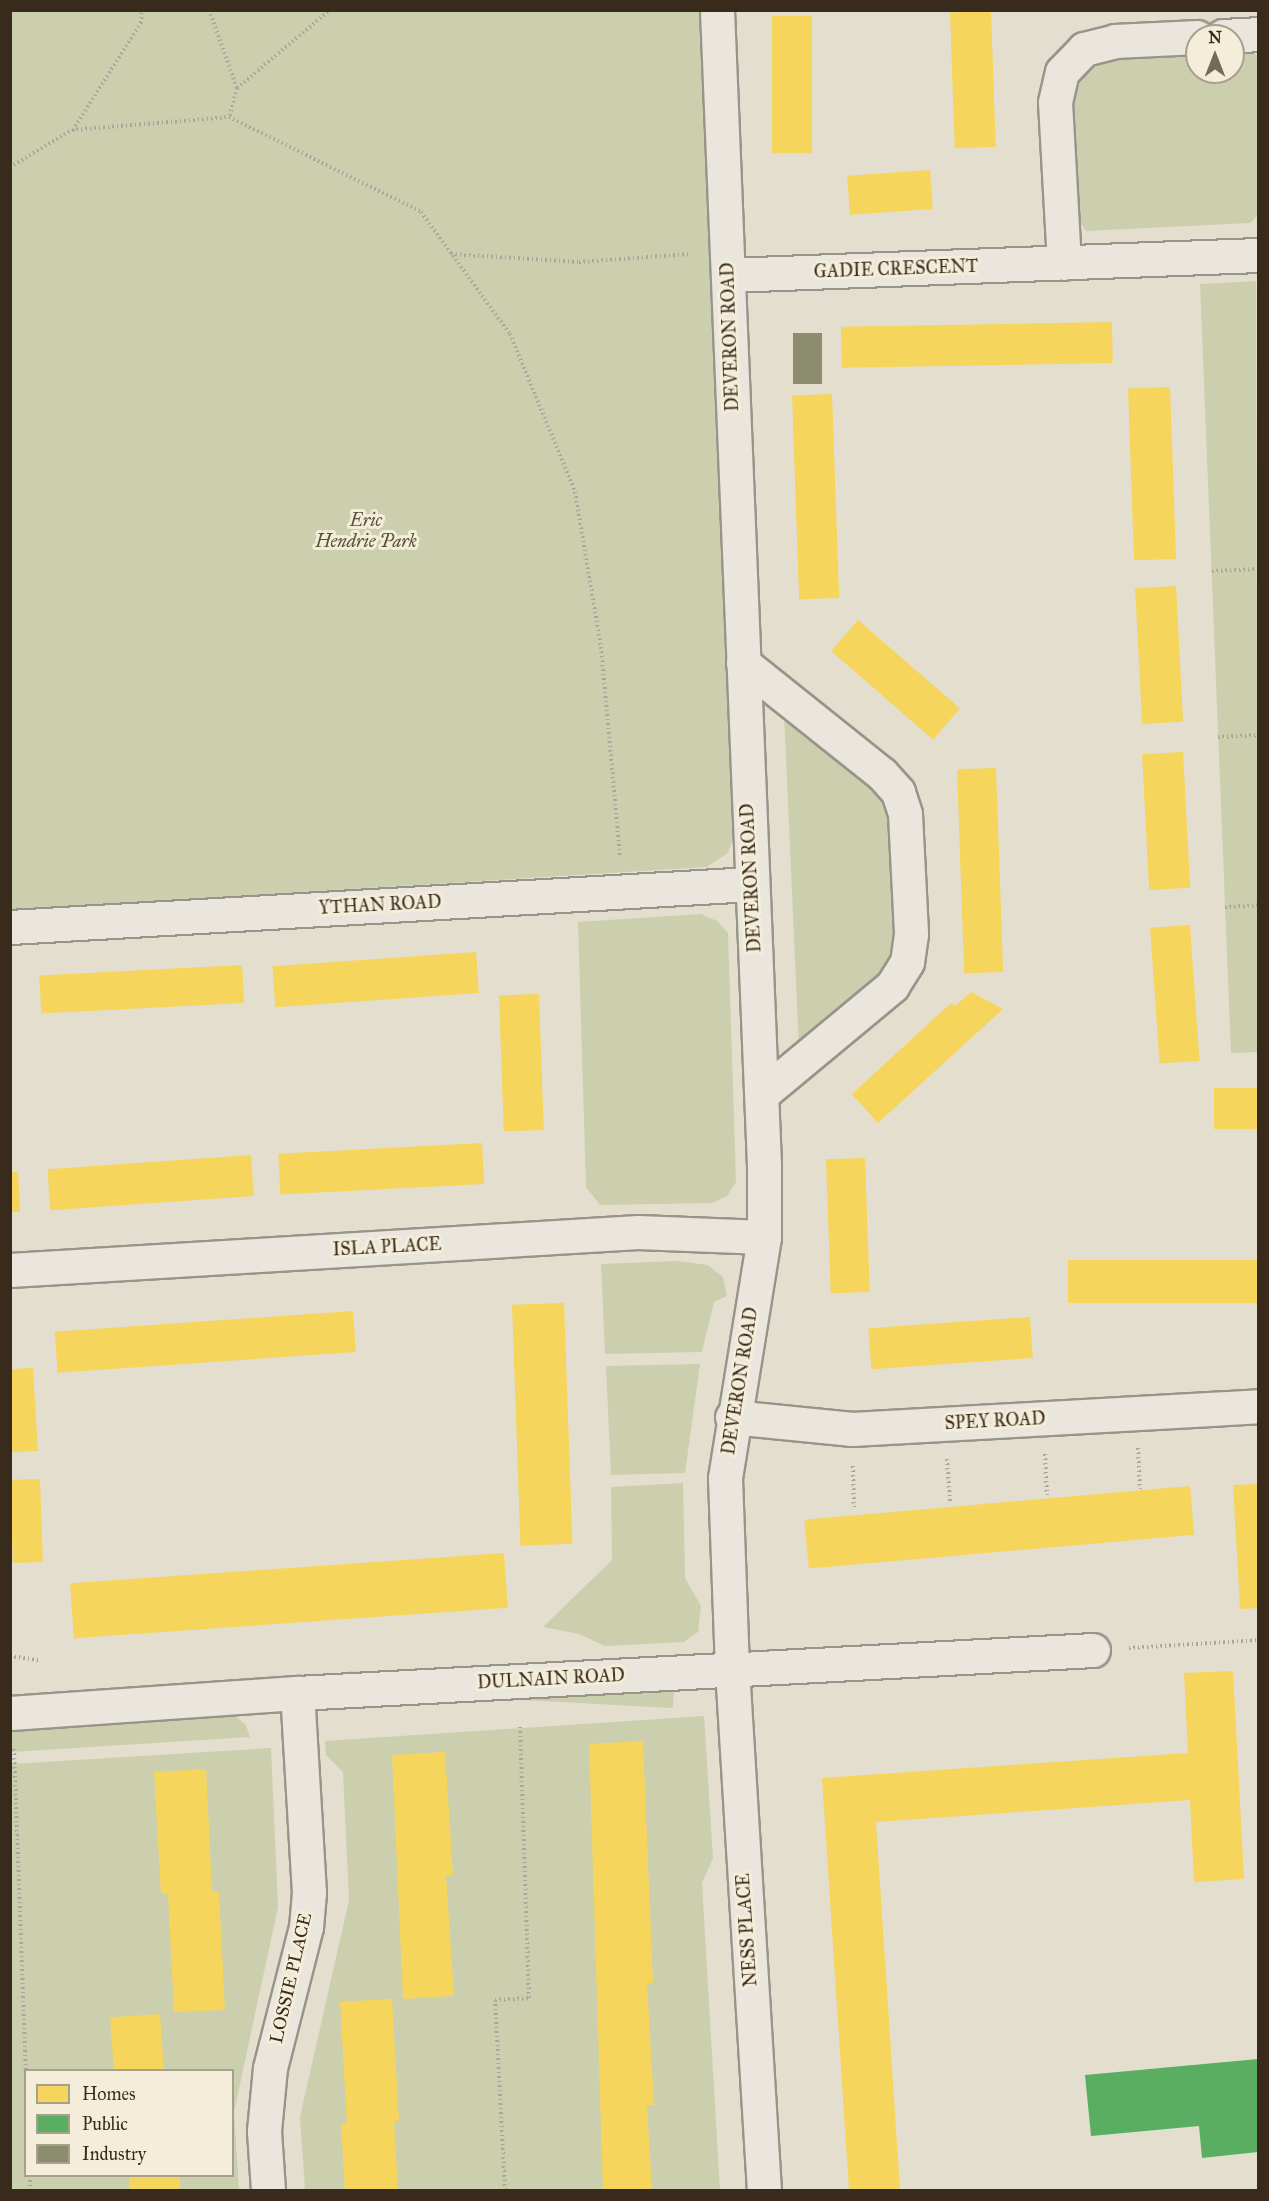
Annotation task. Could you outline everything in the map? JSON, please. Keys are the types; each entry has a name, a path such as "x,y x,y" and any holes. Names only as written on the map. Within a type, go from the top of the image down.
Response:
{"street":[{"name":"DEVERON ROAD","path":"717,10 750,884 762,1094 764,1237 732,1417 724,1478 732,1669"},
{"path":"1064,263 1055,102 1062,72 1084,49 1115,41 1185,38"},
{"name":"GADIE CRESCENT","path":"728,263 1064,263 1258,255"},
{"path":"742,663 882,774 897,792 905,814 911,934 907,962 892,986 762,1094"},
{"name":"YTHAN ROAD","path":"10,927 750,884"},
{"name":"ISLA PLACE","path":"10,1270 638,1232 764,1237"},
{"name":"SPEY ROAD","path":"732,1417 852,1429 1258,1406"},
{"name":"DULNAIN ROAD","path":"11,1713 297,1693 1093,1650"},
{"name":"NESS PLACE","path":"732,1669 764,2190"},
{"name":"LOSSIE PLACE","path":"268,2190 264,2131 270,2068 306,1927 309,1893 297,1693"}],"path":[{"path":"72,130 141,23 142,10"},
{"path":"209,10 237,88"},
{"path":"229,117 237,88 330,10"},
{"path":"10,167 72,130 229,117 420,212 510,334 576,492 601,647 620,861"},
{"path":"451,254 579,262 728,263"},
{"path":"1212,571 1258,569"},
{"path":"1218,737 1258,735"},
{"path":"1225,907 1258,905"},
{"path":"1137,1445 1140,1489"},
{"path":"1044,1450 1047,1495"},
{"path":"947,1456 950,1501"},
{"path":"853,1462 854,1507"},
{"path":"1093,1650 1258,1640"},
{"path":"10,1656 40,1660"},
{"path":"11,1713 26,2069"},
{"path":"505,2190 495,2000 529,1998 520,1724"}],"green space":[{"name":"Eric Hendrie Park","path":"11,11 701,11 735,832 728,853 707,867 11,910"},
{"path":"1245,49 1258,56 1258,215 1250,223 1086,231 1077,218 1073,100 1082,79 1100,63 1125,53 1185,51 1185,84 1245,84"},
{"path":"1256,281 1258,1052 1231,1053 1200,284"},
{"path":"784,712 889,797 896,939 880,978 799,1050"},
{"path":"701,914 717,921 728,933 736,1182 727,1196 712,1203 600,1205 586,1187 578,922"},
{"path":"678,1261 708,1265 723,1277 727,1296 714,1302 702,1352 605,1354 601,1264"},
{"path":"700,1364 685,1473 611,1475 606,1366"},
{"path":"683,1483 685,1578 701,1606 698,1632 684,1642 605,1646 579,1634 543,1627 612,1560 611,1487"},
{"path":"349,1671 674,1688 673,1708 348,1691"},
{"path":"235,1716 246,1725 250,1737 11,1752 11,1729"},
{"path":"704,1716 713,1858 702,1883 720,2190 305,2190 300,2117 349,1900 343,1772 326,1755 325,1741"},
{"path":"271,1748 278,1907 234,2112 239,2190 11,2190 11,1764"}],"building: Homes":[{"path":"991,11 996,147 955,148 950,12"},
{"path":"772,16 812,16 812,153 772,153"},
{"path":"930,170 933,209 850,215 847,176"},
{"path":"1112,322 1113,363 842,368 841,327"},
{"path":"1170,387 1176,559 1134,560 1128,388"},
{"path":"832,394 839,598 799,599 792,395"},
{"path":"1176,586 1183,722 1142,724 1135,588"},
{"path":"858,620 960,709 933,740 831,651"},
{"path":"1183,752 1190,888 1149,890 1142,754"},
{"path":"996,768 1003,972 964,973 957,769"},
{"path":"1190,925 1199,1061 1160,1063 1150,928"},
{"path":"476,952 479,993 275,1007 272,966"},
{"path":"242,965 244,1003 41,1014 39,976"},
{"path":"971,992 1003,1009 878,1123 852,1094 951,1003 955,1006"},
{"path":"539,994 544,1130 504,1131 499,995"},
{"path":"1214,1088 1258,1088 1258,1129 1214,1129"},
{"path":"482,1143 484,1184 280,1195 278,1154"},
{"path":"251,1155 254,1196 50,1210 47,1169"},
{"path":"865,1158 870,1292 831,1293 826,1159"},
{"path":"10,1172 18,1172 20,1212 10,1212"},
{"path":"1068,1260 1258,1260 1258,1303 1068,1303"},
{"path":"564,1303 572,1544 520,1546 512,1305"},
{"path":"353,1311 356,1352 58,1373 55,1332"},
{"path":"1030,1317 1033,1358 871,1369 868,1328"},
{"path":"33,1368 38,1451 10,1452 10,1369"},
{"path":"40,1479 43,1562 13,1563 10,1480"},
{"path":"1258,1484 1258,1608 1240,1609 1233,1485"},
{"path":"1190,1486 1194,1535 809,1569 804,1520"},
{"path":"504,1553 508,1608 74,1638 70,1583"},
{"path":"1233,1671 1244,1879 1194,1882 1190,1800 876,1822 900,2190 849,2190 822,1778 1188,1753 1184,1673"},
{"path":"643,1741 653,1983 647,1983 654,2105 647,2105 652,2190 603,2190 589,1744"},
{"path":"445,1752 453,1875 446,1876 454,1996 403,1999 392,1755"},
{"path":"206,1769 212,1891 219,1891 225,2010 174,2012 168,1894 161,1894 154,1772"},
{"path":"392,1999 399,2121 394,2121 398,2190 345,2190 341,2124 347,2124 340,2002"},
{"path":"160,2014 164,2069 114,2069 110,2017"},
{"path":"129,2177 180,2177 180,2190 129,2190"}],"building: Public":[{"path":"1258,2059 1258,2152 1202,2158 1199,2126 1091,2136 1085,2075"}],"building: Industry":[{"path":"793,333 822,333 822,384 793,384"}]}
